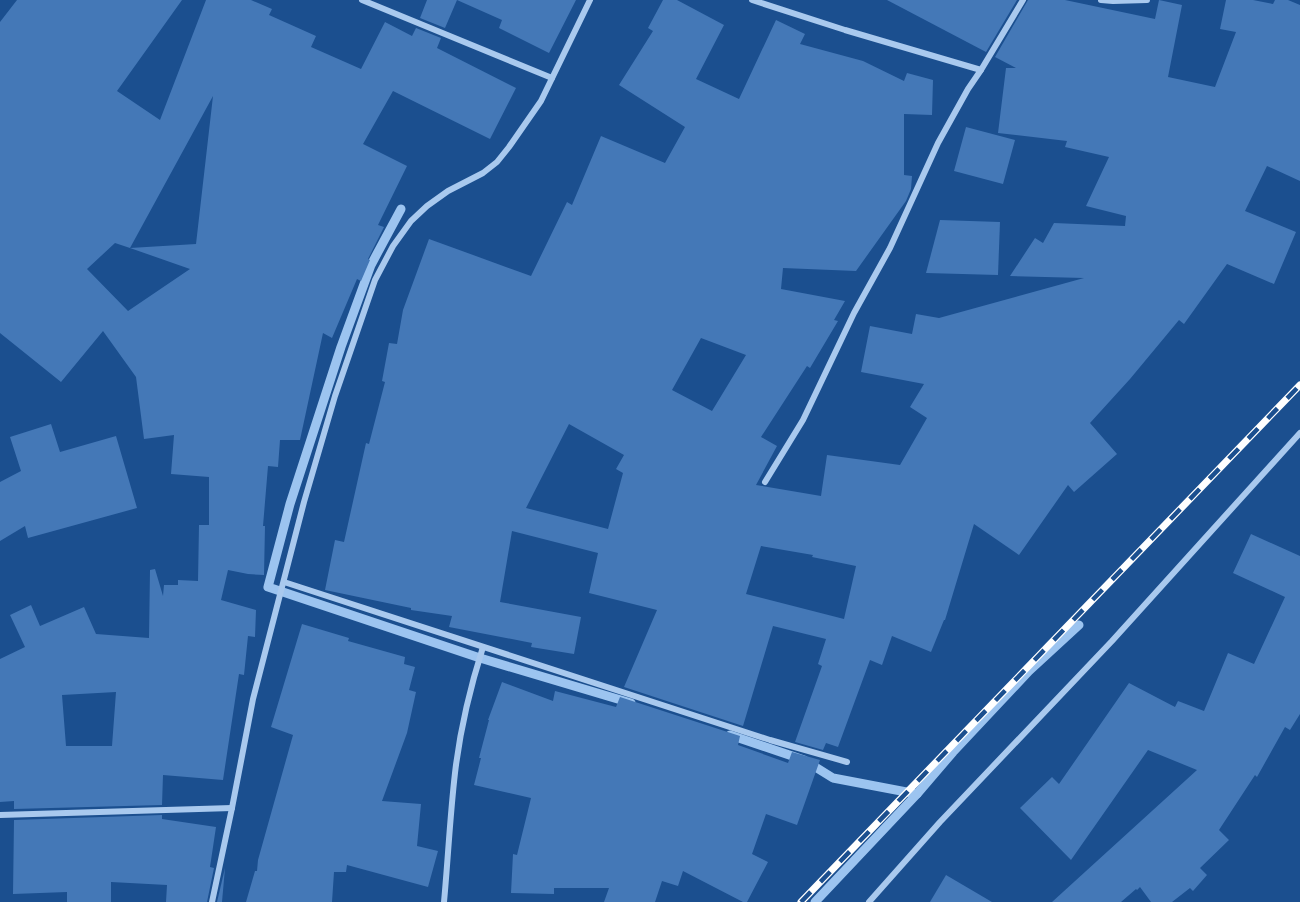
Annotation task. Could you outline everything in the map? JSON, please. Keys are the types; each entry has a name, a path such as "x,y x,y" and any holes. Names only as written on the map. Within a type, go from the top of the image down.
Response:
{"street":[{"path":"362,0 552,78"},
{"path":"212,902 253,699 304,502 335,396 375,280 393,246 411,221 448,191 483,173 497,162 509,147 540,101 590,0"},
{"path":"752,0 981,70"},
{"path":"765,482 803,420 854,314 890,248 938,143 968,89 1023,0"},
{"path":"1101,0 1113,2 1147,0"},
{"path":"869,902 940,822 1112,641 1300,433"},
{"path":"284,582 770,740 847,762"},
{"path":"444,902 461,732 483,647"},
{"path":"0,814 232,808"}],"building":[{"path":"17,0 182,0 117,91 160,120 206,0 251,0 272,9 269,15 316,36 311,47 361,69 385,22 412,36 416,28 441,38 437,48 516,88 490,139 393,91 363,144 407,166 378,225 384,227 368,259 370,260 361,281 357,279 332,338 323,333 300,440 280,440 278,467 268,466 263,526 265,526 264,575 228,570 221,600 256,610 255,637 248,636 244,675 239,674 223,780 163,775 162,805 14,809 14,801 0,802 0,659 25,647 10,615 31,605 40,626 84,607 96,634 149,638 150,570 155,569 163,596 164,585 178,585 178,580 198,581 199,525 209,525 209,477 171,474 174,435 144,439 136,377 103,331 61,382 0,333 0,22","holes":["213,96 196,244 130,248","115,243 190,269 128,311 87,269","116,692 112,746 66,746 62,695"]},
{"path":"427,0 457,0 445,28 420,18"},
{"path":"457,0 576,0 549,53 499,28 502,20"},
{"path":"663,0 677,0 724,25 696,79 739,99 776,20 805,34 800,44 863,61 904,81 907,73 933,80 932,115 904,114 904,175 912,176 911,189 906,201 856,271 783,268 781,289 845,301 834,320 838,321 810,368 807,366 761,437 777,446 756,485 821,496 827,455 900,465 927,418 910,407 924,384 861,372 870,326 912,334 916,314 939,318 1084,278 1010,276 1035,238 1043,243 1054,223 1125,226 1126,216 1086,206 1109,157 1065,147 1067,141 998,133 1006,68 1016,68 995,57 1028,0 1065,0 1155,19 1159,0 1182,5 1168,77 1215,87 1236,32 1220,29 1226,0 1253,0 1273,4 1275,0 1288,0 1300,5 1300,181 1267,166 1245,211 1296,232 1274,284 1227,264 1184,324 1179,320 1090,423 1117,454 1074,492 1068,485 1019,555 974,524 945,620 931,652 892,636 882,665 870,660 838,747 826,743 823,750 795,742 822,666 818,664 826,639 773,626 743,726 624,687 657,610 589,593 598,553 512,531 500,602 581,617 574,654 531,647 532,643 449,627 452,616 411,610 411,608 325,590 335,540 344,542 366,443 369,444 385,382 382,381 389,343 397,344 403,310 429,239 531,276 567,202 572,205 601,136 665,163 685,127 619,85 653,31 648,28","holes":["701,338 746,355 712,411 672,390","569,424 624,455 616,469 623,473 608,529 526,508","761,546 813,555 812,557 856,566 844,619 746,594"]},
{"path":"887,0 1017,0 986,52"},
{"path":"966,127 1015,140 1003,184 954,171"},
{"path":"940,220 1000,222 998,275 926,273"},
{"path":"51,424 60,452 116,436 137,508 28,538 25,526 0,541 0,482 21,471 10,437"},
{"path":"1251,534 1300,556 1300,714 1290,730 1285,727 1257,777 1255,775 1219,830 1229,840 1200,868 1207,875 1193,891 1190,888 1172,902 1151,902 1140,887 1121,902 1052,902 1197,770 1148,750 1071,860 1020,808 1052,777 1059,784 1129,683 1175,707 1178,701 1204,711 1228,653 1254,664 1285,597 1233,573"},
{"path":"302,624 349,638 348,641 405,657 404,664 415,667 409,690 416,692 407,733 382,801 421,804 417,846 438,851 428,887 347,865 346,872 334,872 332,902 246,902 255,871 257,871 258,860 293,735 271,727"},
{"path":"502,682 553,701 555,691 616,707 620,697 740,736 738,745 788,763 792,752 820,760 797,825 766,814 752,854 768,862 747,902 683,871 678,886 662,881 655,902 604,902 609,888 554,888 554,894 511,893 513,854 517,855 531,798 474,785 488,720"},
{"path":"162,815 162,819 216,827 210,867 214,868 207,902 166,902 167,885 111,882 111,902 67,902 67,892 13,894 14,820"},
{"path":"225,868 222,902 217,902"},
{"path":"946,875 992,902 930,902"}],"waterway":[{"path":"401,209 371,265 341,347 290,504 268,587 480,658 631,703"},
{"path":"815,902 1029,671 1079,625"},
{"path":"730,735 804,760 833,778 917,794"}],"railway":[{"path":"801,902 1300,385"}]}
